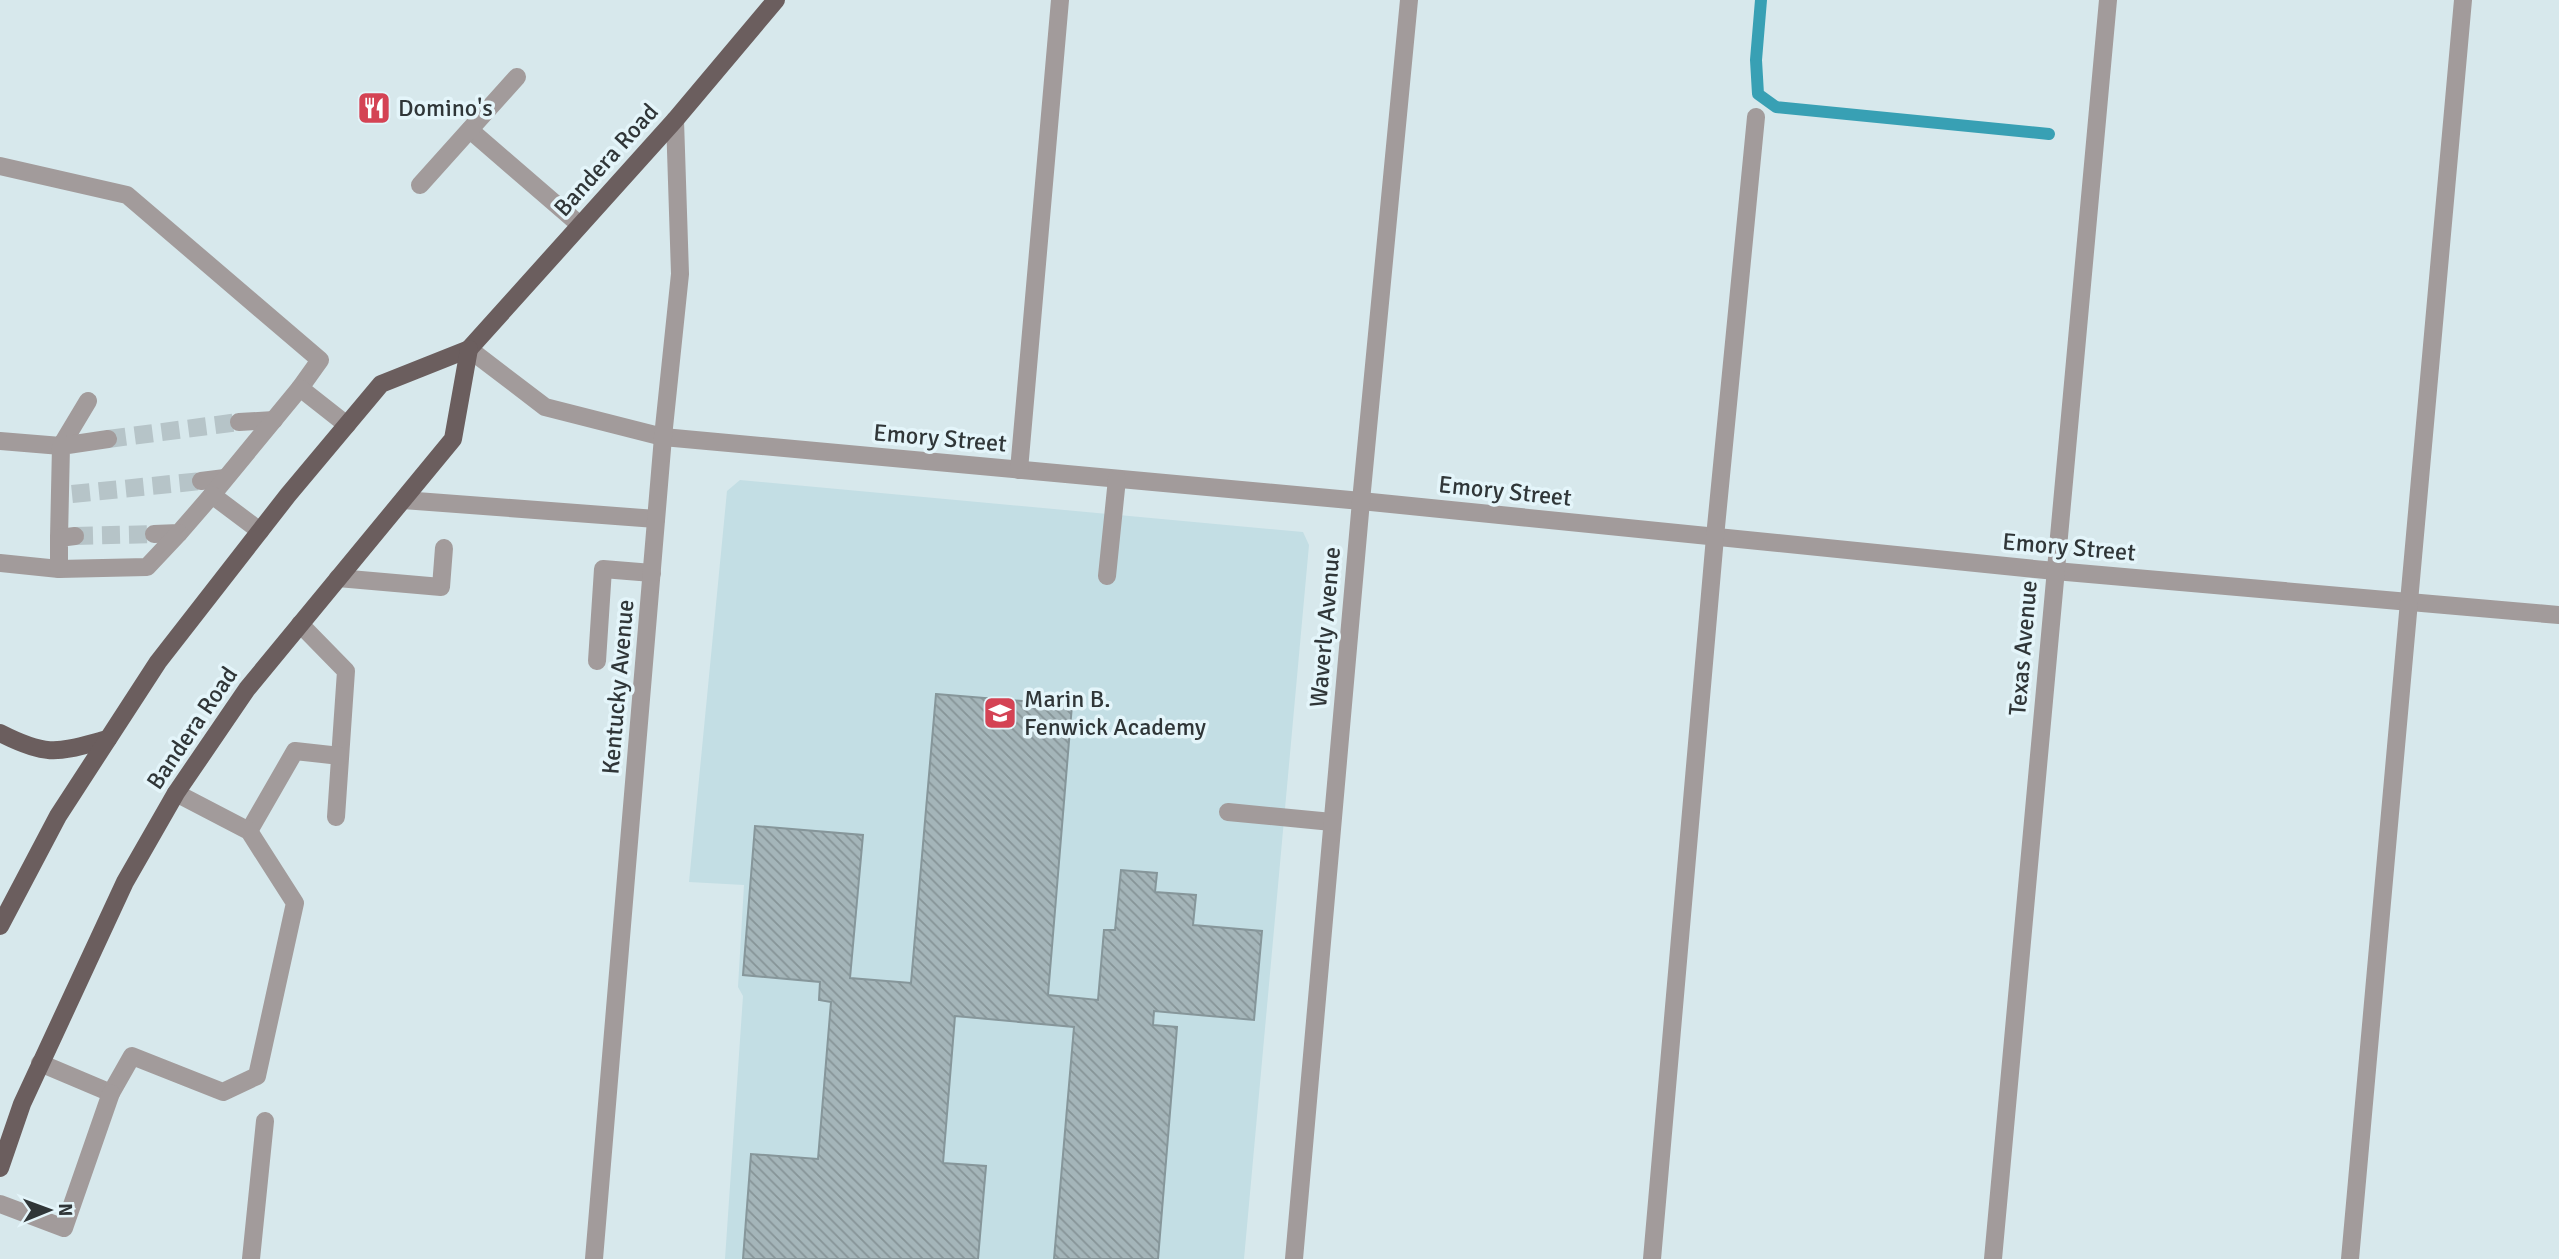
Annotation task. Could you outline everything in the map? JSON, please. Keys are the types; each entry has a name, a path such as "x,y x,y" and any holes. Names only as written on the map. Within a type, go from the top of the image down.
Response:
{"main road":[{"name":"Bandera Road","path":"0,926 58,816 158,662 260,531 381,384 469,349 675,120 776,0"},
{"name":"Bandera Road","path":"0,1168 22,1104 125,882 176,793 247,689 453,439 469,349"},
{"path":"0,733 26,746 55,752 108,739"}],"street":[{"path":"1019,470 1060,0"},
{"name":"Waverly Avenue","path":"1294,1259 1361,501 1409,0"},
{"name":"Texas Avenue","path":"1993,1259 2108,0"},
{"path":"2350,1259 2463,0"},
{"path":"420,186 517,77"},
{"path":"1653,1259 1715,537 1756,117"},
{"name":"Kentucky Avenue","path":"594,1259 663,437 680,274 675,120"},
{"path":"470,130 580,225"},
{"path":"0,166 127,195 320,360 212,495 147,567 59,569 0,563"},
{"name":"Emory Street","path":"469,349 545,407 663,437 1361,501 2055,571 2559,615"},
{"path":"300,388 347,425"},
{"path":"59,569 67,537 61,446 88,401"},
{"path":"239,422 274,419"},
{"path":"0,441 61,446 108,439"},
{"path":"201,481 225,478"},
{"path":"1107,576 1117,479"},
{"path":"212,495 260,531"},
{"path":"403,500 656,519"},
{"path":"154,534 179,533"},
{"path":"338,578 441,587 444,548"},
{"path":"597,661 603,569 652,573"},
{"path":"300,624 346,671 336,817"},
{"path":"248,831 295,751 340,756"},
{"path":"0,1204 64,1227 111,1093 132,1056 223,1092 257,1076 295,903 248,831 176,793"},
{"path":"1228,812 1332,822"},
{"path":"40,1063 111,1093"},
{"path":"251,1259 265,1121"}],"shaded area":[{"name":"Marin B. Fenwick Academy","path":"740,480 1303,532 1309,545 1244,1259 725,1259 743,996 738,987 744,885 689,882 727,491"}],"building":[{"path":"936,694 1072,705 1048,995 1098,1000 1104,930 1115,930 1121,870 1157,873 1155,892 1196,895 1193,925 1262,931 1254,1020 1154,1011 1153,1025 1177,1027 1158,1259 1054,1259 1074,1027 955,1016 943,1163 986,1166 978,1259 743,1259 751,1154 818,1159 831,1002 819,1000 820,982 743,975 755,826 863,835 850,978 911,983"}],"waterway":[{"path":"1761,0 1756,60 1758,94 1776,107 2049,134"}],"tunnel":[{"path":"108,439 239,422"},
{"path":"72,494 201,481"},
{"path":"75,536 154,534"}],"place":[{"name":"Domino's","path":"374,108"},
{"name":"Marin B. Fenwick Academy","path":"1000,713"}]}
